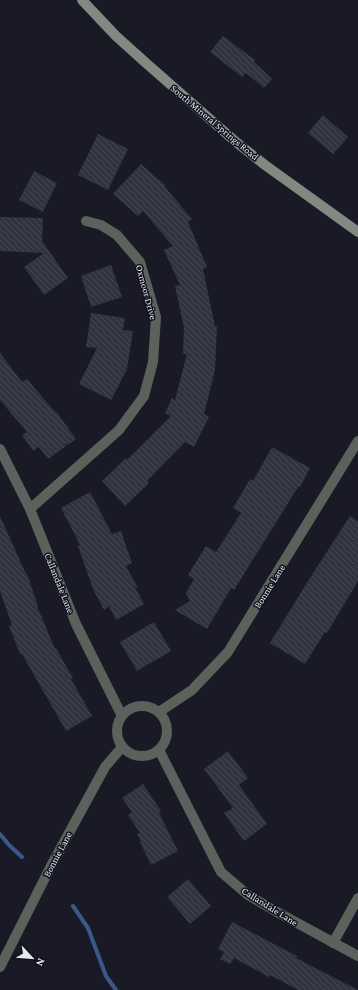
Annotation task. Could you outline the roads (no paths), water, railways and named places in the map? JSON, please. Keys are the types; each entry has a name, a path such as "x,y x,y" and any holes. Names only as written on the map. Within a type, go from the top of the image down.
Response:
{"street":[{"name":"South Mineral Springs Road","path":"82,0 140,58 236,142 265,165 358,232"},
{"name":"Oxmoor Drive","path":"30,509 119,430 144,396 153,362 156,317 140,262 117,235 101,225 86,221"},
{"name":"Bonnie Lane","path":"158,712 192,690 228,652 358,441"},
{"name":"Callandale Lane","path":"0,449 30,509 76,624 122,716"},
{"path":"143,706 152,708 158,712 165,722 167,735 159,750 144,756 135,756 128,752 118,739 116,731 122,716 128,710 143,706"},
{"name":"Bonnie Lane","path":"0,967 51,866 105,767 122,746"},
{"name":"Callandale Lane","path":"159,750 221,872 248,895 358,956"},
{"path":"333,943 358,898"}],"waterway":[{"path":"0,834 22,857"},
{"path":"73,906 88,928 106,976 116,990"}]}
